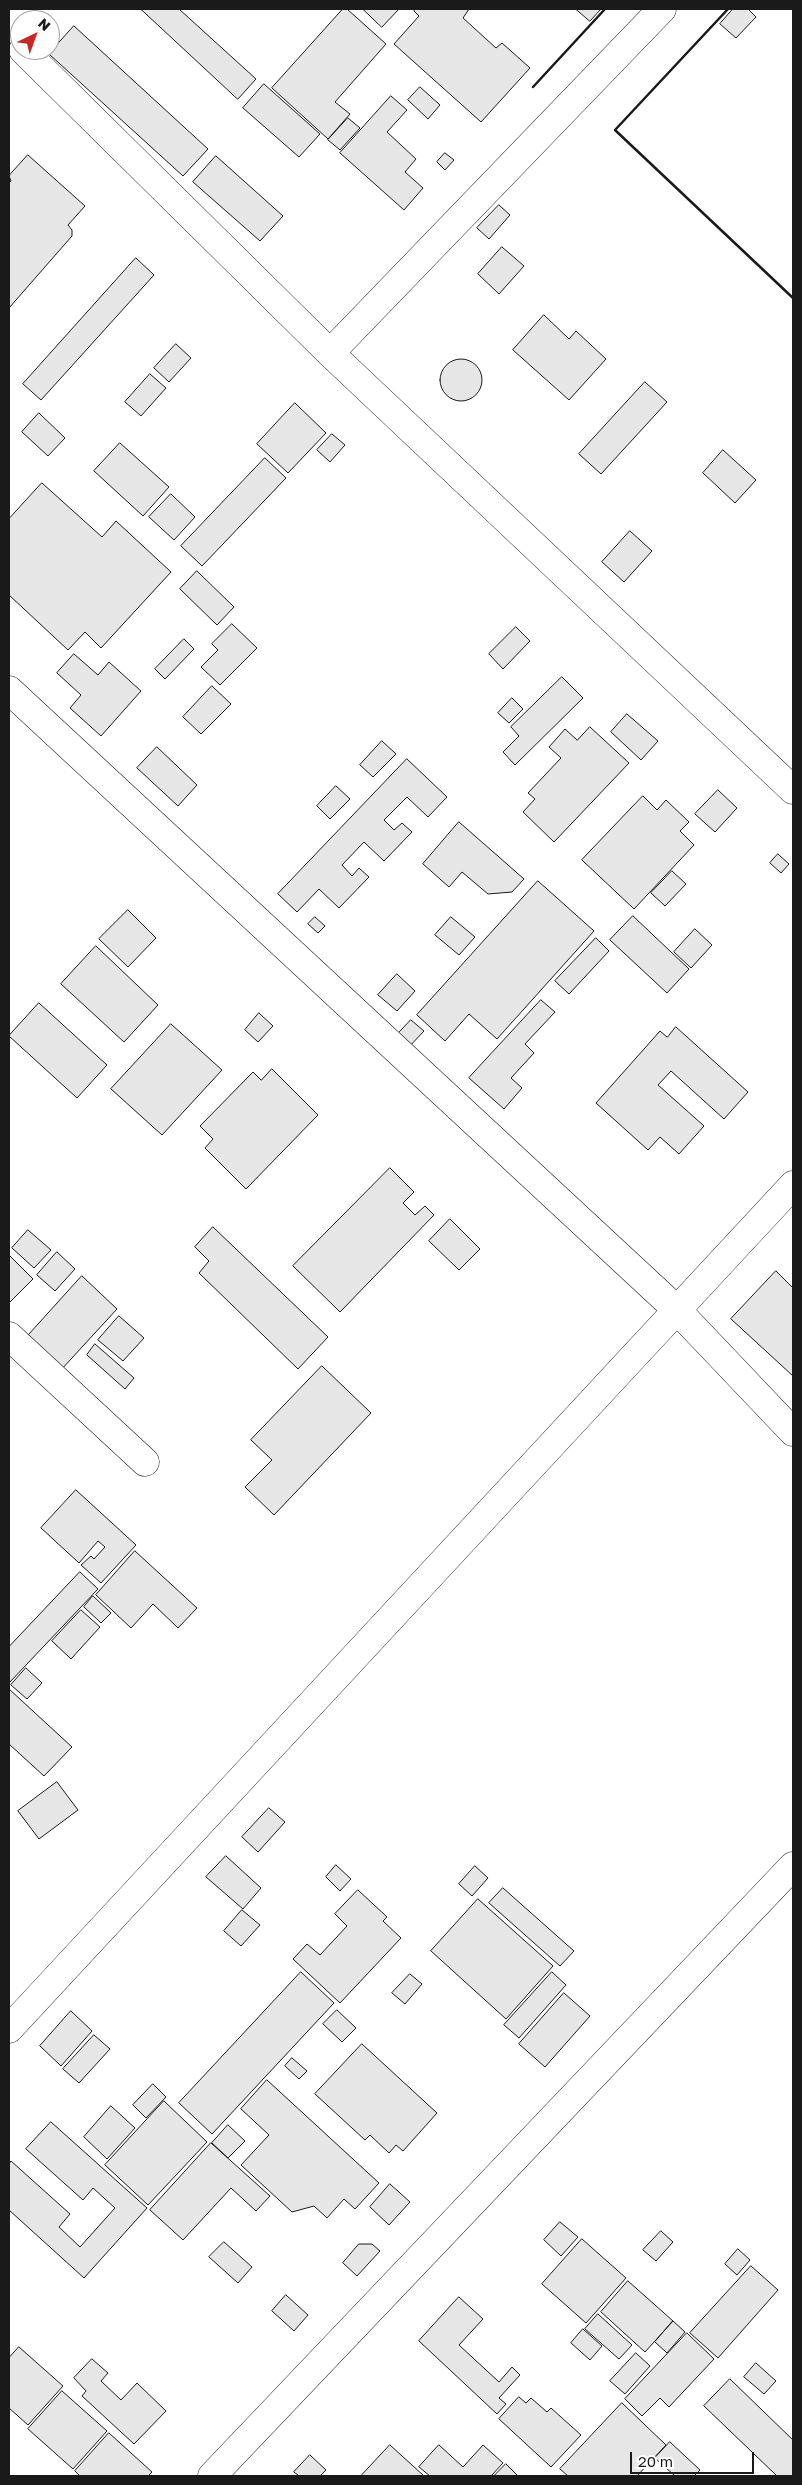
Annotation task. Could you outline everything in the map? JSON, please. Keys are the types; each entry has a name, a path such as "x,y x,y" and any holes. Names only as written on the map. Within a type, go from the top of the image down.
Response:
{"street":[{"path":"330,354 662,9"},
{"path":"33,60 330,354 793,790"},
{"path":"9,690 676,1310 793,1432"},
{"path":"14,2014 793,1185"},
{"path":"9,1336 145,1462"},
{"path":"212,2476 793,1866"}],"building":[{"path":"141,9 179,9 256,79 238,99"},
{"path":"343,9 347,9 386,44 335,102 350,114 328,139 272,88"},
{"path":"363,9 399,9 382,27"},
{"path":"416,9 469,9 463,18 496,48 502,43 530,68 481,122 394,44 419,16 414,11"},
{"path":"576,9 601,9 590,21"},
{"path":"733,9 748,9 756,17 736,38 720,24"},
{"path":"74,26 208,149 183,176 56,60 60,60 60,42"},
{"path":"264,84 320,134 299,157 243,108"},
{"path":"420,87 440,105 428,119 408,100"},
{"path":"391,96 407,110 387,132 416,159 405,172 423,188 404,210 340,153"},
{"path":"348,118 360,128 340,150 328,140"},
{"path":"445,153 454,160 445,170 437,162"},
{"path":"28,155 85,206 68,225 72,230 72,236 9,308 9,183 11,181 9,176"},
{"path":"216,156 283,216 260,241 193,182"},
{"path":"499,205 510,215 489,239 477,228"},
{"path":"502,247 524,266 499,294 478,274"},
{"path":"136,258 154,275 41,400 23,384"},
{"path":"544,315 569,339 576,331 606,359 569,400 513,350"},
{"path":"176,344 191,358 169,382 154,368"},
{"path":"461,359 476,365 482,380 476,395 461,401 446,395 440,380 446,365"},
{"path":"150,374 166,388 141,416 125,402"},
{"path":"645,382 667,402 601,474 579,454"},
{"path":"295,403 326,433 288,473 257,444"},
{"path":"39,413 65,438 48,456 22,432"},
{"path":"332,434 345,445 330,462 317,450"},
{"path":"120,443 169,487 143,516 94,471"},
{"path":"723,450 756,480 735,503 703,473"},
{"path":"265,458 286,478 202,566 181,546"},
{"path":"42,483 102,537 116,521 171,572 101,648 85,632 68,650 9,595 9,519"},
{"path":"171,494 195,517 174,540 149,517"},
{"path":"630,531 652,551 624,582 602,562"},
{"path":"197,571 234,607 217,625 180,589"},
{"path":"232,624 257,648 220,685 201,667 218,650 212,644"},
{"path":"516,627 530,641 503,669 489,654"},
{"path":"184,639 194,649 165,679 155,669"},
{"path":"74,654 98,675 109,662 141,691 101,736 70,708 81,695 57,673"},
{"path":"562,677 583,698 515,765 503,752 519,736 511,727"},
{"path":"212,686 231,704 201,734 183,717"},
{"path":"512,698 523,709 509,723 498,713"},
{"path":"627,714 658,741 641,760 611,732"},
{"path":"590,727 629,763 554,842 523,812 535,799 528,793 561,758 549,747 565,729 577,740"},
{"path":"382,741 396,754 373,777 360,765"},
{"path":"157,747 197,785 178,806 137,768"},
{"path":"407,759 447,797 428,817 407,797 384,820 394,830 402,823 412,832 384,861 364,842 342,865 352,876 359,868 369,877 339,908 319,889 297,912 278,894"},
{"path":"336,786 350,799 330,819 317,806"},
{"path":"718,790 737,808 715,832 695,814"},
{"path":"643,796 657,810 666,800 689,822 680,831 694,845 634,909 582,860"},
{"path":"459,822 524,879 512,892 488,894 462,872 449,887 423,864"},
{"path":"778,854 789,864 781,873 770,863"},
{"path":"672,871 686,884 665,906 651,893"},
{"path":"538,881 594,931 497,1039 469,1014 445,1041 417,1015"},
{"path":"128,910 156,938 128,967 99,939"},
{"path":"633,916 689,969 667,993 610,940"},
{"path":"315,917 325,926 318,933 308,924"},
{"path":"451,917 475,937 459,955 435,935"},
{"path":"695,929 712,945 691,968 674,952"},
{"path":"596,938 609,951 569,994 555,981"},
{"path":"96,946 158,1005 124,1042 61,984"},
{"path":"397,974 415,991 397,1011 378,995"},
{"path":"541,1000 555,1012 525,1044 534,1053 511,1078 522,1088 504,1109 469,1078"},
{"path":"39,1003 107,1065 77,1098 9,1036"},
{"path":"259,1013 273,1026 258,1042 245,1030"},
{"path":"411,1020 424,1031 408,1048 395,1037"},
{"path":"171,1024 222,1070 162,1135 111,1089"},
{"path":"676,1027 748,1092 724,1119 671,1071 658,1085 704,1126 679,1154 660,1137 648,1150 596,1103 660,1031 667,1037"},
{"path":"272,1069 318,1115 246,1189 205,1148 213,1139 200,1126 253,1072 261,1080"},
{"path":"390,1168 414,1192 403,1203 415,1215 425,1206 434,1215 340,1312 293,1266"},
{"path":"450,1219 480,1249 459,1270 429,1241"},
{"path":"213,1227 328,1337 298,1369 199,1273 209,1261 195,1247"},
{"path":"28,1230 51,1250 34,1268 12,1248"},
{"path":"57,1252 75,1269 55,1291 37,1275"},
{"path":"9,1255 33,1279 9,1303"},
{"path":"776,1271 793,1288 793,1376 731,1319"},
{"path":"82,1276 117,1309 60,1371 25,1339"},
{"path":"119,1316 144,1338 123,1361 98,1340"},
{"path":"95,1344 134,1378 125,1389 87,1355"},
{"path":"322,1366 371,1413 274,1515 245,1487 272,1460 251,1440"},
{"path":"76,1490 136,1545 101,1583 81,1565 91,1556 94,1559 105,1547 98,1541 79,1563 41,1528"},
{"path":"135,1551 197,1608 178,1628 153,1604 131,1628 96,1595"},
{"path":"80,1572 98,1589 9,1683 9,1647"},
{"path":"93,1596 111,1613 101,1623 84,1607"},
{"path":"81,1610 100,1627 71,1659 52,1641"},
{"path":"26,1668 42,1683 27,1699 11,1685"},
{"path":"9,1689 72,1747 44,1776 9,1744"},
{"path":"57,1782 78,1810 39,1839 18,1811"},
{"path":"269,1808 285,1822 258,1852 242,1837"},
{"path":"226,1856 261,1888 243,1909 206,1877"},
{"path":"336,1865 351,1879 340,1891 326,1877"},
{"path":"475,1866 488,1878 472,1896 459,1884"},
{"path":"503,1888 574,1951 560,1966 489,1903"},
{"path":"358,1890 387,1917 383,1921 401,1938 340,2003 293,1959 307,1944 320,1955 347,1926 335,1914"},
{"path":"478,1899 553,1966 506,2019 431,1951"},
{"path":"242,1910 260,1925 241,1946 224,1931"},
{"path":"301,1972 334,2003 212,2134 179,2103"},
{"path":"552,1972 566,1985 519,2038 504,2025"},
{"path":"410,1974 422,1984 405,2004 392,1993"},
{"path":"564,1993 590,2016 545,2067 519,2044"},
{"path":"337,2010 356,2028 342,2042 323,2024"},
{"path":"71,2011 92,2031 61,2066 40,2046"},
{"path":"94,2035 110,2049 79,2083 63,2069"},
{"path":"362,2044 437,2113 403,2151 396,2145 389,2153 370,2135 365,2140 315,2094"},
{"path":"292,2058 307,2071 299,2079 285,2066"},
{"path":"267,2080 379,2183 355,2209 344,2199 327,2218 314,2206 292,2212 241,2165 269,2135 241,2109"},
{"path":"153,2084 166,2097 146,2118 133,2105"},
{"path":"164,2101 207,2142 148,2205 105,2165"},
{"path":"111,2106 135,2128 107,2159 84,2137"},
{"path":"51,2122 147,2208 84,2278 9,2210 9,2164 11,2161 70,2214 59,2227 80,2247 115,2208 93,2188 83,2200 26,2149"},
{"path":"228,2125 245,2141 228,2158 212,2143"},
{"path":"211,2143 270,2196 256,2211 231,2188 183,2240 150,2210"},
{"path":"390,2184 410,2202 389,2225 370,2207"},
{"path":"560,2222 578,2237 561,2256 544,2240"},
{"path":"661,2231 673,2242 656,2261 643,2250"},
{"path":"582,2239 626,2278 586,2323 542,2284"},
{"path":"224,2242 252,2267 238,2283 209,2257"},
{"path":"359,2244 372,2244 380,2251 357,2276 343,2263"},
{"path":"738,2249 750,2260 737,2275 725,2264"},
{"path":"751,2266 778,2290 718,2358 690,2333"},
{"path":"628,2281 673,2321 645,2352 601,2312"},
{"path":"286,2295 308,2315 294,2331 272,2311"},
{"path":"459,2297 483,2319 459,2345 499,2382 512,2367 520,2375 499,2398 506,2404 497,2414 419,2341"},
{"path":"598,2314 632,2345 619,2359 585,2329"},
{"path":"673,2321 685,2332 667,2353 655,2342"},
{"path":"583,2329 602,2346 590,2360 571,2343"},
{"path":"687,2333 714,2359 669,2407 660,2398 642,2416 625,2399"},
{"path":"19,2347 63,2386 28,2425 9,2408 9,2358"},
{"path":"636,2353 650,2366 625,2394 610,2381"},
{"path":"92,2359 108,2373 101,2381 121,2400 137,2383 166,2411 134,2444 82,2396 86,2391 74,2378"},
{"path":"756,2363 776,2381 764,2394 744,2377"},
{"path":"730,2379 793,2440 793,2476 777,2476 704,2406"},
{"path":"62,2391 107,2431 73,2469 28,2429"},
{"path":"519,2397 526,2403 531,2398 547,2412 551,2408 581,2435 551,2467 499,2419"},
{"path":"622,2403 666,2445 637,2476 568,2476 560,2469"},
{"path":"109,2433 152,2472 148,2476 80,2476 75,2471"},
{"path":"670,2442 700,2470 694,2476 675,2476 655,2458"},
{"path":"390,2445 424,2476 361,2476"},
{"path":"439,2445 463,2467 483,2445 503,2463 491,2476 430,2476 419,2467"},
{"path":"310,2455 326,2470 320,2476 299,2476 294,2472"},
{"path":"506,2464 518,2476 494,2476"}],"wall":[{"path":"533,87 605,9"},
{"path":"728,9 615,130 793,298"}]}
